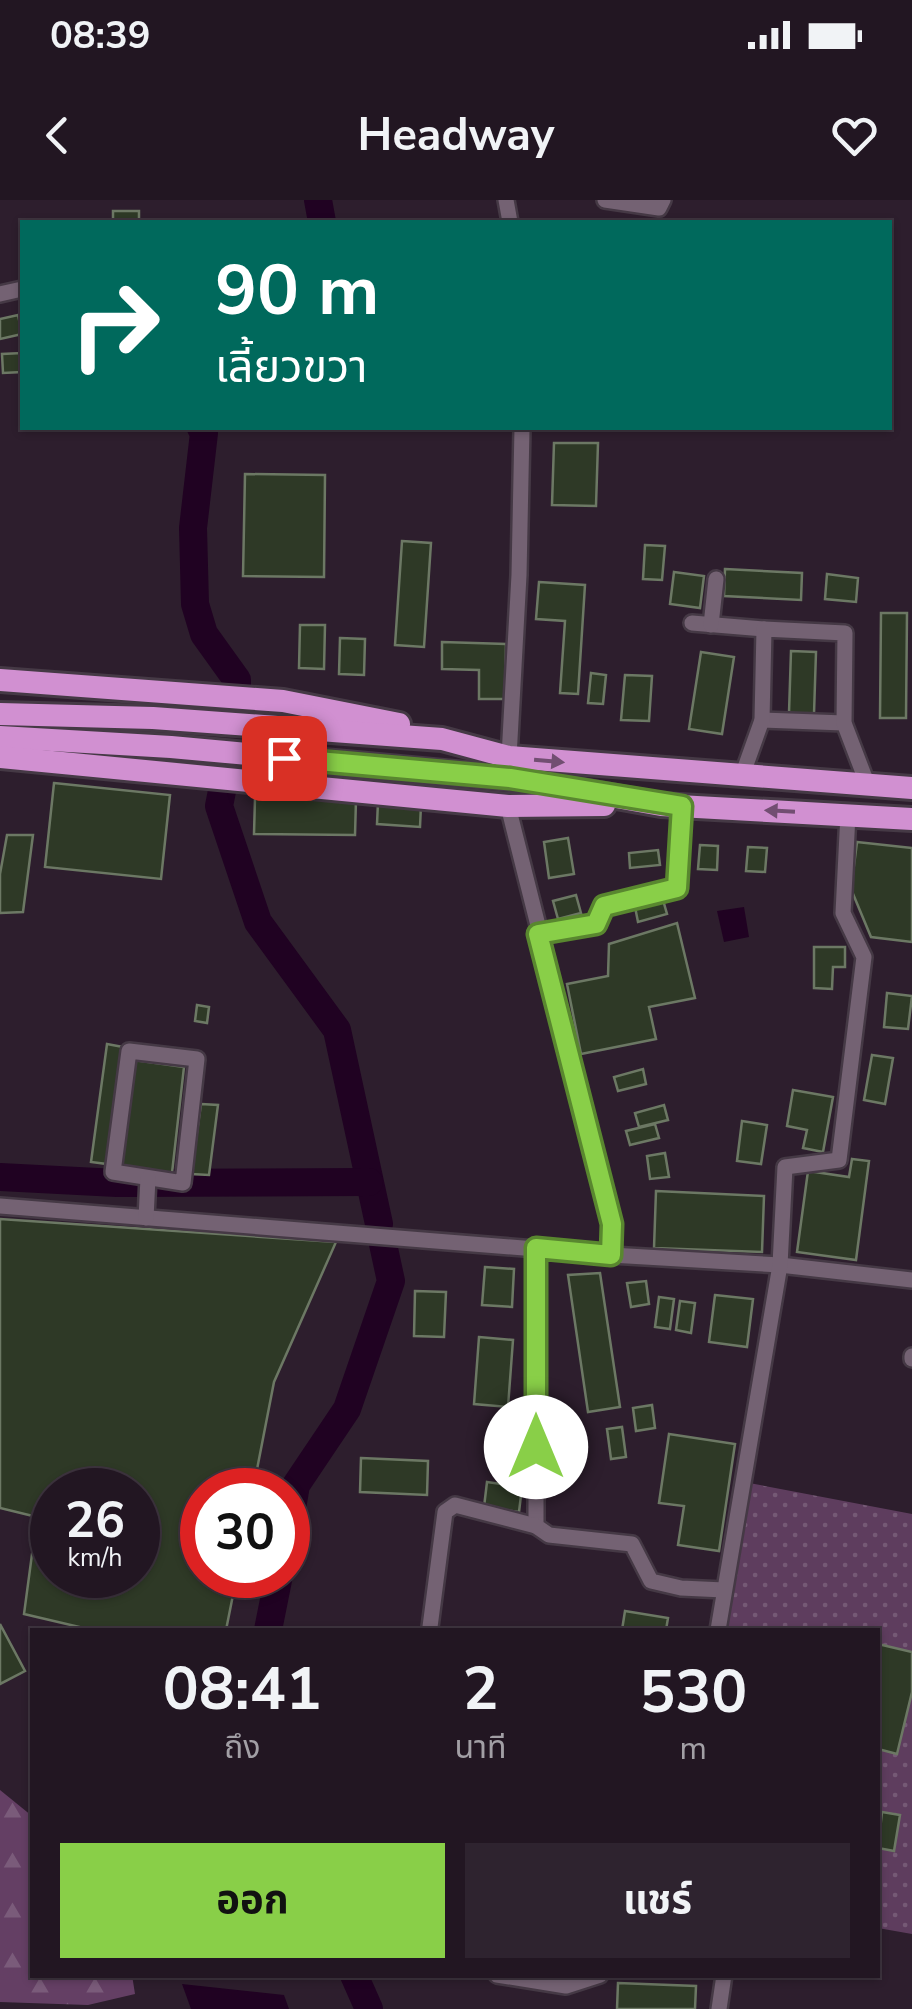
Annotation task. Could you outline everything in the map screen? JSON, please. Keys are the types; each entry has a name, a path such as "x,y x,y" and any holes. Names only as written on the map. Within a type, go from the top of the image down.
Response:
{"highway":[{"path":"0,680 283,702 417,728 435,738"},
{"path":"0,702 285,714 435,738 509,757 912,788"},
{"path":"0,714 153,718 435,738"},
{"path":"0,738 171,747 510,778 672,806"},
{"path":"0,754 508,806 672,806"},
{"path":"0,754 672,806 912,819"}],"street":[{"path":"604,200 658,208 664,200"},
{"path":"509,757 522,430"},
{"path":"712,625 716,579"},
{"path":"692,623 845,632 844,723 867,783"},
{"path":"742,776 762,720 764,629"},
{"path":"762,720 844,723"},
{"path":"508,806 612,1224 611,1255"},
{"path":"538,934 596,924 604,906 677,888 672,806"},
{"path":"718,1628 780,1265 786,1168 840,1160 864,957 843,913 848,814"},
{"path":"129,1052 197,1059 183,1183 148,1186 112,1172 129,1052"},
{"path":"146,1218 148,1186"},
{"path":"0,1206 780,1265 912,1280"},
{"path":"536,1248 536,1526"},
{"path":"430,1627 445,1512 455,1504 536,1526 549,1535 632,1544 651,1581 681,1588 724,1590"},
{"path":"515,1978 566,1986 591,1978"},
{"path":"718,2009 722,1978"}],"shaded area":[{"path":"744,907 749,937 724,942 717,911"},
{"path":"744,1482 912,1514 912,1934 880,1928 880,1628 718,1628"},
{"path":"182,1984 284,1995 289,2009 191,2009"}],"green space":[{"path":"0,1790 30,1814 30,1978 132,1978 135,1994 88,2005 0,2002"}],"building":[{"path":"113,211 139,211 139,220 113,220"},
{"path":"18,315 20,334 0,339 0,319"},
{"path":"20,353 20,372 3,373 2,354"},
{"path":"554,443 598,443 596,506 552,505"},
{"path":"245,474 325,475 324,577 243,576"},
{"path":"402,541 431,543 424,647 395,645"},
{"path":"645,545 665,546 662,580 643,579"},
{"path":"725,569 802,573 801,600 724,596"},
{"path":"674,572 704,576 700,608 670,604"},
{"path":"827,574 858,578 856,602 825,599"},
{"path":"539,582 585,585 578,694 560,693 565,621 536,619"},
{"path":"881,613 907,613 906,718 880,718"},
{"path":"300,625 325,625 324,669 299,668"},
{"path":"340,638 365,639 364,675 339,674"},
{"path":"442,642 506,644 505,699 479,699 479,670 442,669"},
{"path":"791,651 816,652 814,714 789,713"},
{"path":"701,652 734,657 722,734 689,729"},
{"path":"591,673 606,675 603,704 588,703"},
{"path":"625,675 652,676 649,721 621,720"},
{"path":"54,783 170,795 161,879 45,867"},
{"path":"255,798 356,800 355,835 254,834"},
{"path":"378,802 421,805 420,827 377,824"},
{"path":"7,835 33,835 23,912 0,913 0,874"},
{"path":"568,838 574,874 549,878 544,842"},
{"path":"857,842 912,848 912,942 871,937 851,889"},
{"path":"700,845 718,846 717,870 698,869"},
{"path":"748,847 767,848 765,872 746,871"},
{"path":"658,850 660,865 630,868 629,853"},
{"path":"576,895 581,913 558,919 553,901"},
{"path":"663,900 667,914 638,922 635,907"},
{"path":"677,923 695,998 649,1007 656,1039 581,1054 567,984 608,976 609,944"},
{"path":"814,947 845,947 845,967 833,967 832,989 814,988"},
{"path":"887,993 912,996 908,1029 884,1027"},
{"path":"197,1005 209,1007 207,1023 195,1021"},
{"path":"107,1044 123,1047 107,1164 91,1162"},
{"path":"872,1055 893,1058 885,1104 864,1100"},
{"path":"134,1060 184,1067 172,1173 121,1167"},
{"path":"643,1069 646,1084 618,1091 614,1077"},
{"path":"793,1090 833,1097 823,1152 803,1148 807,1130 787,1126"},
{"path":"201,1104 218,1105 209,1175 191,1174"},
{"path":"664,1105 668,1120 639,1127 635,1113"},
{"path":"742,1121 767,1125 761,1164 737,1161"},
{"path":"655,1124 659,1138 630,1145 626,1131"},
{"path":"665,1153 669,1177 650,1179 647,1156"},
{"path":"852,1159 869,1161 856,1260 797,1252 808,1171 849,1177"},
{"path":"656,1191 764,1196 762,1252 654,1248"},
{"path":"0,1219 336,1242 274,1382 257,1468 180,1468 180,1598 232,1598 226,1628 84,1628 24,1614 30,1569 30,1598 160,1598 160,1468 30,1468 30,1515 0,1508"},
{"path":"485,1267 514,1269 512,1307 482,1305"},
{"path":"600,1273 620,1407 588,1412 568,1275"},
{"path":"646,1281 649,1304 631,1307 627,1283"},
{"path":"415,1291 446,1292 444,1337 414,1336"},
{"path":"715,1295 753,1299 747,1347 709,1342"},
{"path":"659,1297 674,1299 670,1329 655,1327"},
{"path":"680,1301 695,1303 691,1333 676,1330"},
{"path":"479,1337 513,1340 508,1407 474,1404"},
{"path":"652,1405 655,1428 636,1431 633,1408"},
{"path":"622,1427 626,1457 611,1459 607,1429"},
{"path":"669,1434 735,1444 719,1551 678,1545 684,1506 659,1503"},
{"path":"361,1458 428,1461 427,1495 360,1492"},
{"path":"487,1482 522,1487 519,1512 484,1507"},
{"path":"625,1611 668,1618 666,1628 622,1628"},
{"path":"0,1624 25,1671 0,1684"},
{"path":"880,1644 912,1652 912,1692 897,1754 880,1750"},
{"path":"882,1812 900,1815 894,1851 880,1848"},
{"path":"618,1983 696,1986 695,2009 617,2009"}],"waterway":[{"path":"318,200 322,220"},
{"path":"202,430 193,528 195,604 204,634 237,680 237,713"},
{"path":"228,761 219,806 258,922 337,1030 379,1224"},
{"path":"0,1177 117,1183 369,1182"},
{"path":"307,1468 347,1409 391,1281 383,1244"},
{"path":"268,1628 274,1598"},
{"path":"355,1978 369,2009"}],"route":[{"path":"284,758 510,778 682,806 677,888 604,906 596,924 538,934 612,1224 611,1255 536,1248 536,1447"}]}
